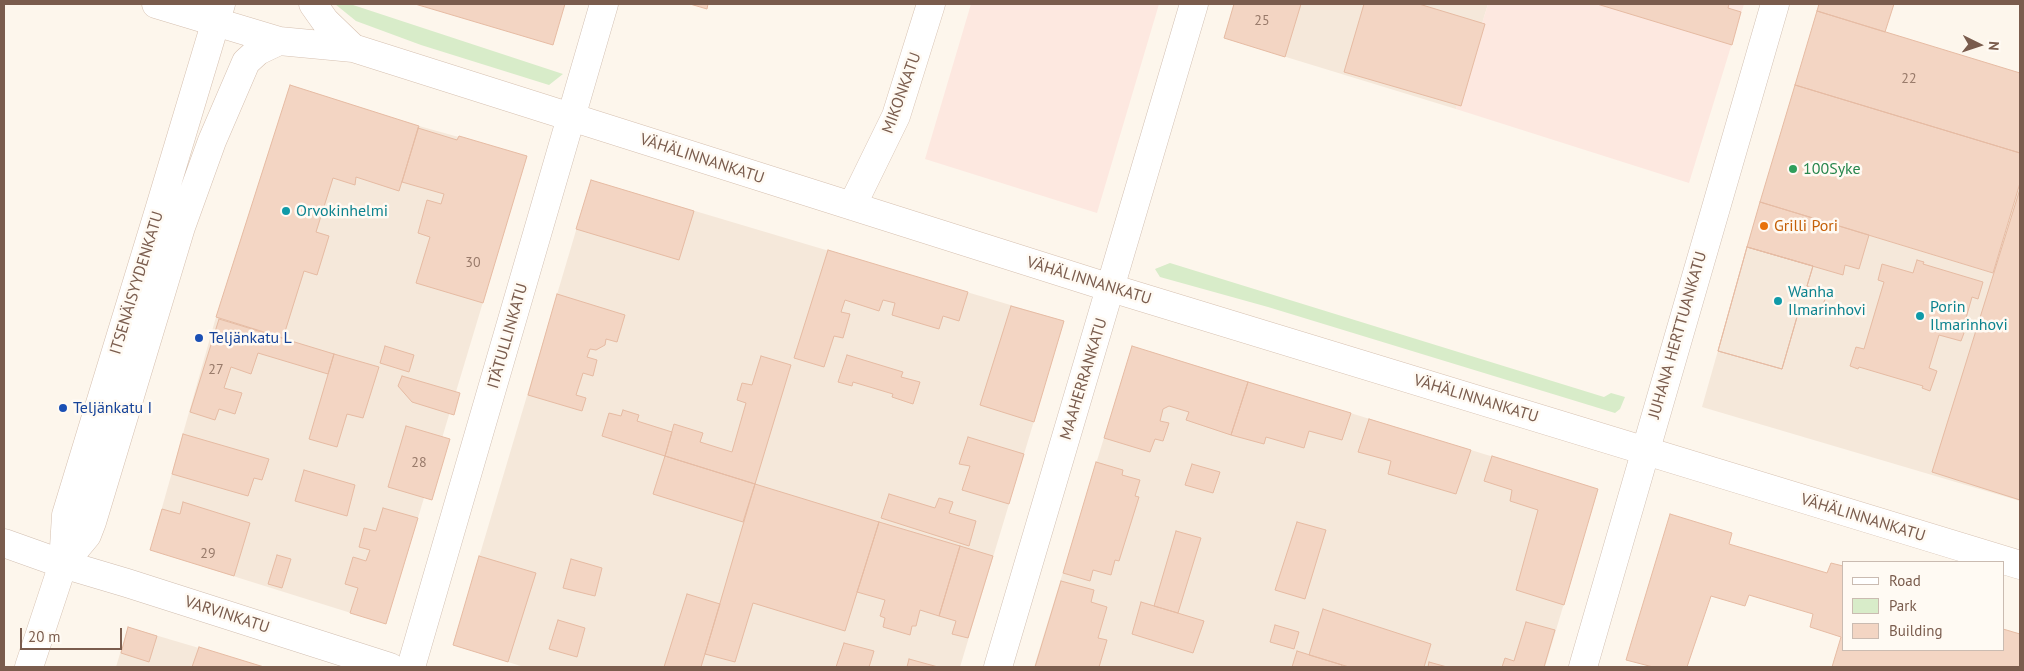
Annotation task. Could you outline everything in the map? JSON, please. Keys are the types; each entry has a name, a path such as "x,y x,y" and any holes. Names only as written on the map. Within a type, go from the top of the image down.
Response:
{"main road":[{"name":"VÄHÄLINNANKATU","path":"156,4 218,13 268,46 353,48 1111,288 2020,565"},
{"path":"313,4 325,21 353,48"},
{"name":"ITÄTULLINKATU","path":"412,667 604,4"},
{"name":"MIKONKATU","path":"852,206 896,116 931,4"},
{"name":"MAAHERRANKATU","path":"998,667 1194,4"},
{"name":"JUHANA HERTTUANKATU","path":"1583,667 1775,4"},
{"name":"ITSENÄISYYDENKATU","path":"29,667 63,564 66,515 218,13"},
{"name":"ITSENÄISYYDENKATU","path":"63,564 87,535 92,522 181,227 212,141 246,62 268,46"},
{"name":"VARVINKATU","path":"4,543 63,564 390,667"}],"shaded area":[{"path":"971,4 1159,4 1097,213 925,159"},
{"path":"1234,4 1488,4 1456,109 1224,38"},
{"path":"1488,4 1744,4 1689,183 1456,109"},
{"path":"290,85 419,126 527,156 386,624 150,550 216,317"},
{"path":"591,180 1064,321 960,667 524,667 453,645"},
{"path":"2020,183 2020,501 1702,407 1760,202 1993,273"},
{"path":"1132,346 1598,489 1545,667 1034,667"},
{"path":"128,627 263,667 116,667"}],"green space":[{"path":"335,4 350,4 563,74 549,85 421,45 356,21"},
{"path":"1170,263 1604,397 1611,393 1625,397 1620,409 1615,413 1268,307 1160,277 1155,269"}],"building":[{"path":"415,4 565,4 553,45"},
{"path":"690,4 708,4 707,9"},
{"path":"1234,4 1301,4 1285,57 1224,38"},
{"path":"1364,4 1419,4 1485,24 1461,106 1344,72"},
{"path":"1597,4 1729,4 1728,8 1741,12 1732,45"},
{"path":"1819,4 1894,4 1885,32 1817,11"},
{"path":"1817,11 2020,73 2020,153 1795,85"},
{"name":"Orvokinhelmi","path":"290,85 419,126 399,191 356,177 355,185 333,178 316,232 329,236 317,275 304,271 283,338 216,317"},
{"path":"1795,85 2020,153 2020,183 1993,273 1760,202"},
{"path":"418,128 457,140 459,136 527,156 483,303 416,283 430,237 418,233 427,200 441,204 444,194 402,182"},
{"path":"591,180 694,211 679,260 576,229"},
{"path":"2020,189 2020,500 1932,472"},
{"path":"1760,202 1869,235 1859,269 1845,265 1843,275 1747,247"},
{"name":"Wanha Ilmarinhovi","path":"1747,247 1813,266 1807,286 1827,292 1820,316 1799,310 1782,369 1718,351"},
{"name":"Wanha Ilmarinhovi","path":"1747,247 1813,266 1807,286 1827,292 1820,316 1799,310 1782,369 1718,351"},
{"path":"828,250 968,292 959,321 943,316 939,329 892,315 895,303 883,300 879,311 845,300 841,312 850,314 843,338 834,336 824,367 794,358"},
{"name":"Porin Ilmarinhovi","path":"1917,260 1924,262 1923,264 1983,282 1978,299 1972,297 1961,341 1939,335 1929,368 1937,371 1930,391 1922,388 1923,386 1850,366 1856,347 1864,349 1884,282 1878,280 1882,264 1913,273"},
{"path":"557,294 625,315 617,342 606,339 605,345 596,350 590,349 587,357 597,360 593,376 583,373 576,395 586,398 582,411 528,395"},
{"path":"1011,306 1064,321 1034,422 980,405"},
{"path":"219,319 334,354 328,374 258,353 251,374 231,367 224,388 242,393 235,414 219,409 215,420 190,412"},
{"path":"385,346 414,355 409,372 380,363"},
{"path":"1132,346 1248,382 1231,435 1186,420 1189,412 1169,406 1163,409 1160,421 1169,423 1163,441 1155,439 1150,452 1104,438"},
{"path":"334,354 379,367 363,418 347,414 337,447 309,439"},
{"path":"847,355 903,372 901,377 920,382 913,404 892,397 893,394 853,382 852,386 838,382"},
{"path":"761,356 791,365 755,484 665,456 674,424 703,433 700,442 732,452 746,403 737,400 742,383 752,385"},
{"path":"402,376 460,393 454,415 412,402 398,386"},
{"path":"1248,382 1351,413 1342,440 1309,431 1304,448 1266,437 1264,444 1231,435"},
{"path":"623,410 639,415 637,421 672,432 665,456 602,436 609,413 621,416"},
{"path":"1369,419 1471,450 1456,494 1388,474 1391,461 1358,452"},
{"path":"406,426 450,439 432,500 388,487"},
{"path":"183,434 269,459 262,480 254,478 248,496 172,474"},
{"path":"968,437 1024,454 1009,504 962,490 970,466 959,464"},
{"path":"665,456 755,484 743,522 653,494"},
{"path":"1492,456 1598,489 1564,605 1516,590 1538,510 1510,501 1512,490 1484,481"},
{"path":"1096,462 1123,470 1122,475 1140,480 1135,496 1139,497 1119,561 1115,560 1111,575 1093,570 1090,581 1063,573"},
{"path":"1192,464 1220,472 1213,493 1185,485"},
{"path":"304,470 355,485 347,516 295,501"},
{"path":"755,484 879,522 845,631 753,603 735,662 705,654"},
{"path":"889,494 935,508 939,498 953,502 949,513 976,521 969,546 881,518"},
{"path":"183,502 250,523 234,576 150,550 162,509 180,514"},
{"path":"383,508 418,518 386,624 350,613 358,588 345,584 353,557 366,561 370,550 359,547 364,528 376,531"},
{"path":"1670,514 1732,533 1729,544 1827,573 1831,563 1842,566 1842,651 2004,651 2004,629 2020,634 2020,667 1832,667 1841,637 1810,627 1813,614 1749,595 1745,606 1711,596 1687,667 1653,667 1626,660"},
{"path":"879,522 960,546 939,616 920,610 916,626 912,626 910,635 883,627 885,618 880,616 885,600 857,592"},
{"path":"1297,522 1326,530 1305,599 1275,590"},
{"path":"1176,531 1201,538 1178,613 1154,606"},
{"path":"960,546 993,556 968,638 952,634 956,621 939,616"},
{"path":"277,555 291,559 282,588 268,584"},
{"path":"479,556 536,573 508,662 453,645"},
{"path":"571,559 602,568 595,596 563,588"},
{"path":"1061,581 1094,590 1091,602 1107,607 1098,638 1107,640 1099,667 1035,667"},
{"path":"687,594 720,604 701,667 664,667"},
{"path":"1141,602 1204,621 1193,653 1132,634"},
{"path":"1323,609 1431,644 1424,667 1349,667 1309,655"},
{"path":"558,620 585,628 577,657 549,649"},
{"path":"1526,622 1555,630 1544,667 1502,667 1505,658 1514,661"},
{"path":"1275,625 1299,632 1294,649 1270,642"},
{"path":"128,627 157,636 149,662 121,653"},
{"path":"844,643 874,651 869,667 836,667"},
{"path":"199,647 264,667 192,667"},
{"path":"1297,651 1342,665 1342,667 1292,667"},
{"path":"909,659 938,667 907,667"},
{"path":"1429,662 1447,667 1428,667"}],"place":[{"name":"100Syke","path":"1793,169"},
{"name":"Orvokinhelmi","path":"286,211"},
{"name":"Grilli Pori","path":"1764,226"},
{"name":"Wanha Ilmarinhovi","path":"1778,301"},
{"name":"Porin Ilmarinhovi","path":"1920,316"},
{"name":"Teljänkatu L","path":"199,338"},
{"name":"Teljänkatu I","path":"63,408"}]}
